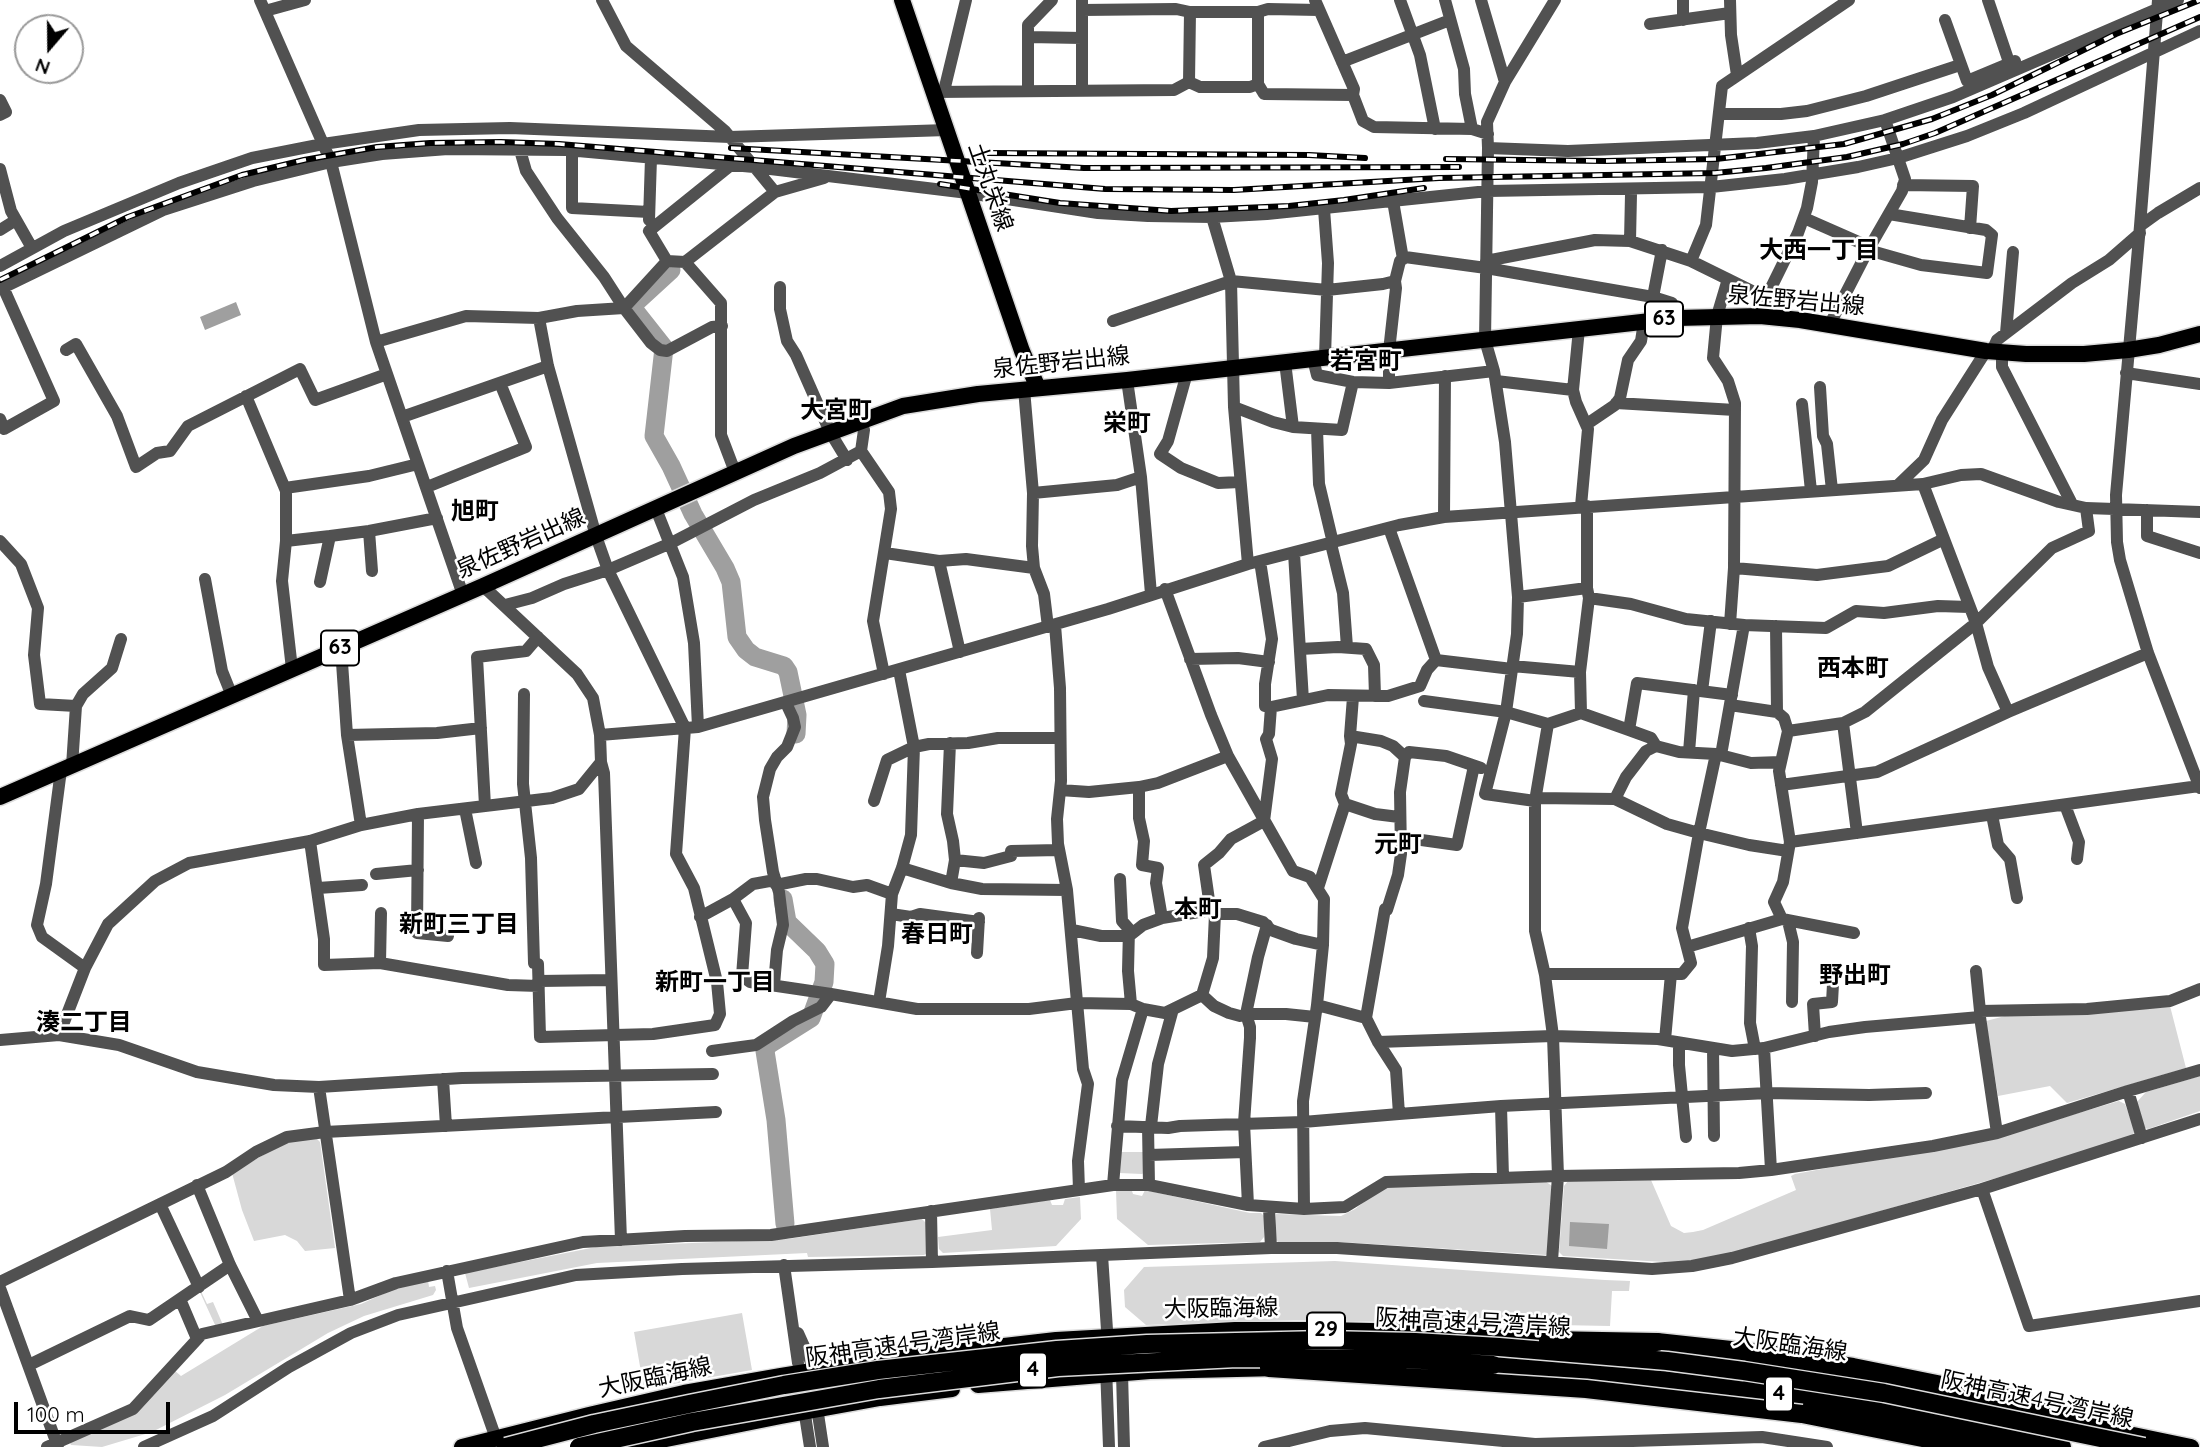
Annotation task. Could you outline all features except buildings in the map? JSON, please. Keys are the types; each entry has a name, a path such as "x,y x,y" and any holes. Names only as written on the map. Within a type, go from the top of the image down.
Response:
{"highway":[{"path":"1415,1342 1483,1339 1657,1342 1768,1354 1853,1367 2011,1399 2106,1429"},
{"name":"阪神高速4号湾岸線","path":"500,1444 784,1385 878,1370 1147,1343 1236,1340 1415,1342 1614,1356 1785,1377 1942,1404 2144,1447"},
{"name":"阪神高速4号湾岸線","path":"579,1447 692,1422 879,1389 1058,1367 1237,1358 1396,1359 1589,1373 1742,1389 1949,1423 2062,1447"},
{"path":"1149,1361 1490,1381 1649,1395 1802,1414 1968,1447"}],"main road":[{"name":"土丸栄線","path":"902,0 939,92 947,130 1022,351 1031,388"},
{"name":"泉佐野岩出線","path":"0,797 463,595 794,446 903,406 1031,388 1127,380 1677,318 1760,316 1830,324 1993,351 2084,354 2159,345 2200,334"},
{"name":"大阪臨海線","path":"463,1447 500,1444 684,1394 780,1376 964,1349 1109,1336 1235,1330 1403,1331 1666,1351 1800,1368 1885,1383 2191,1447"},
{"name":"29","path":"626,1447 880,1398 980,1385 1113,1374 1323,1367 1404,1368 1588,1381 1802,1406 2012,1447"}],"street":[{"path":"305,0 263,5 331,162 376,342 463,595"},
{"path":"602,0 626,46 730,137 775,191"},
{"path":"966,0 939,92 1175,90 1189,82"},
{"path":"1028,90 1028,25 1052,0"},
{"path":"1400,0 1420,55 1435,129"},
{"path":"1444,0 1464,69 1465,94 1472,129"},
{"path":"1480,0 1506,82"},
{"path":"1555,0 1506,82 1487,122 1485,340 1495,376 1505,442 1518,597 1517,634 1506,712 1485,794 1536,799 1615,799 1667,824 1699,833 1749,845 1789,846 1857,833 2200,787 2148,653 2120,560 2116,509 2157,4"},
{"path":"1683,0 1683,20"},
{"path":"1691,261 1706,225 1722,86 1849,0"},
{"path":"1988,0 2011,67"},
{"path":"1488,148 1568,151 1757,143 1814,136 1885,120 1952,97 2011,67 2157,4 2178,0"},
{"path":"1082,90 1082,5 1175,5 1190,12 1238,6 1258,12 1317,5 1354,89 1353,95 1363,121 1374,127 1472,129 1488,134"},
{"path":"1650,24 1683,20 1730,7 1737,75"},
{"path":"1189,82 1190,12"},
{"path":"1258,12 1258,84 1264,93 1353,95"},
{"path":"1342,62 1450,20"},
{"path":"1945,20 1967,81 2011,67 2031,53"},
{"path":"2,426 54,401 2,288 163,209 253,181 331,162 382,154 448,149 572,151 754,167 968,193 1098,213 1148,216 1212,217 1488,191 1712,187 1858,167 1898,158 1967,136 2024,113 2200,31"},
{"path":"1028,37 1082,37"},
{"path":"1719,114 1781,114 1807,111 1866,96 1960,65"},
{"path":"1189,82 1200,87 1250,87 1258,84"},
{"path":"0,100 6,112 0,115"},
{"path":"1830,324 1905,179 1885,120"},
{"path":"0,265 64,231 179,183 252,158 323,144 419,131 510,128 730,137 947,130"},
{"path":"1760,316 1807,208 1813,174 1814,136"},
{"path":"520,149 526,171 556,218 604,277 651,343 664,350 712,327 722,326"},
{"path":"572,151 572,208"},
{"path":"650,158 649,231 667,261"},
{"path":"649,231 731,165"},
{"path":"0,169 31,274"},
{"path":"667,261 685,262 775,191 829,176"},
{"path":"1903,185 1973,186 1970,228"},
{"path":"1898,485 1924,460 1942,420 1978,360 1993,351 1997,340 2072,283 2109,260 2158,213 2200,188"},
{"path":"1630,241 1631,194"},
{"path":"1393,201 1403,259"},
{"path":"556,218 572,208 649,212"},
{"path":"1324,208 1327,290 1317,375 1353,382 1389,383 1445,376 1495,376 1573,390"},
{"path":"1804,218 1869,248 1921,265 1987,273 1992,235 1986,230 1889,214"},
{"path":"1212,217 1231,281 1234,407 1240,482 1272,639 1265,684 1265,706 1328,695 1388,696 1420,686 1426,670 1436,660"},
{"path":"0,230 16,220"},
{"path":"1486,265 1595,240 1630,241 1691,261 1766,298"},
{"path":"1653,297 1662,250"},
{"path":"2006,333 2013,253"},
{"path":"1389,383 1395,281 1400,261 1405,257 1486,265 1653,297 1672,303 1677,318"},
{"path":"376,342 466,316 539,318 624,308 667,261"},
{"path":"685,262 721,303 720,435 732,464 738,471"},
{"path":"1728,279 1717,316 1713,359 1728,381 1735,403 1734,568 1730,624"},
{"path":"1113,321 1231,281 1327,290 1395,281"},
{"path":"780,286 780,309 787,341 796,355 830,432 847,460"},
{"path":"539,318 548,366 608,570 692,727"},
{"path":"1587,424 1616,403 1622,390 1628,360 1641,341 1644,322"},
{"path":"1580,329 1573,390 1587,424 1584,506 1588,593 1580,672 1581,713"},
{"path":"66,350 76,344 117,415 136,467 157,453 170,451 188,426 300,369 315,400 387,374"},
{"path":"1993,351 2072,504"},
{"path":"1285,362 1293,427"},
{"path":"402,417 548,366"},
{"path":"1187,373 1168,440 1160,454 1181,468 1218,483 1240,482"},
{"path":"2126,373 2200,384"},
{"path":"1444,517 1445,376"},
{"path":"1127,380 1141,477 1151,594"},
{"path":"1234,407 1293,427 1342,430 1353,382"},
{"path":"427,487 526,447 500,383"},
{"path":"1820,387 1823,436 1827,444 1832,490"},
{"path":"1031,388 1032,546 1034,568 1044,594 1051,626 1060,688 1060,790 1057,819 1059,850 1072,930 1083,1069 1088,1084 1078,1161 1079,1190"},
{"path":"246,396 285,488 286,541 282,582 292,669"},
{"path":"1616,403 1735,410"},
{"path":"1802,404 1811,491"},
{"path":"859,421 864,430 861,452 889,492 891,509 873,621 884,674"},
{"path":"1317,429 1319,484 1343,593 1347,647"},
{"path":"505,605 608,570 671,543 766,494 820,473 861,452"},
{"path":"285,488 369,476 418,464"},
{"path":"600,735 692,727 791,702 1257,562 1444,517 1923,484 1961,475 1980,474 2059,502 2086,508 2200,512"},
{"path":"1033,493 1117,485 1141,477"},
{"path":"1923,484 1976,623 1988,667 2007,712"},
{"path":"1788,732 1843,723 1865,712 1976,623 2052,548 2089,531 2086,508"},
{"path":"524,694 523,784 531,858 534,963 538,964 540,1037 653,1034 715,1025 720,1014 717,982 694,888 676,855 692,727 694,643 683,577 656,509"},
{"path":"2147,510 2147,536 2200,553"},
{"path":"286,541 369,531 437,518"},
{"path":"1390,528 1436,660"},
{"path":"369,531 372,571"},
{"path":"320,582 330,536"},
{"path":"1734,568 1817,575 1888,566 1944,539"},
{"path":"0,541 21,564 38,608 34,655 40,704 76,706"},
{"path":"885,553 939,561 966,559 1034,568"},
{"path":"1294,553 1303,700"},
{"path":"939,561 960,653"},
{"path":"205,579 222,671 232,696"},
{"path":"483,586 577,674 593,698 604,773 621,1240"},
{"path":"1165,589 1228,756 1293,871 1310,877 1324,899 1323,945 1303,1101 1304,1209"},
{"path":"1518,597 1588,593 1686,619 1744,625 1826,628 1856,611 1884,613 1938,606 1969,607"},
{"path":"1689,752 1711,621"},
{"path":"1545,974 1682,974 1691,963 1682,928 1699,833 1731,700 1744,625"},
{"path":"1776,626 1777,712"},
{"path":"485,806 477,657 526,651 538,637"},
{"path":"85,968 42,937 37,925 76,706 83,694 112,668 121,639"},
{"path":"341,648 347,735 361,825"},
{"path":"1300,649 1366,649 1374,665 1376,696"},
{"path":"1781,785 1877,772 2007,712 2148,653"},
{"path":"1190,659 1238,658 1269,662"},
{"path":"1436,660 1580,672"},
{"path":"879,1002 892,894 911,835 914,747 899,670"},
{"path":"1629,730 1637,683 1698,691 1777,712 1784,718 1788,732 1779,771 1789,846 1783,883 1774,902 1785,920 1793,942 1792,1002"},
{"path":"1318,888 1345,804 1341,794 1351,744 1353,696"},
{"path":"1424,701 1506,712 1548,724 1581,713 1651,738 1656,746"},
{"path":"775,985 777,950 783,925 779,883 765,820 763,797 770,769 787,747 795,727 791,702"},
{"path":"1264,821 1272,759 1266,739 1269,734 1271,707"},
{"path":"1843,723 1857,833"},
{"path":"1548,724 1536,799 1535,931 1545,974 1553,1035 1558,1176 1552,1261"},
{"path":"347,735 438,733 481,728"},
{"path":"1350,736 1381,741 1393,746 1405,757"},
{"path":"874,802 887,760 914,747 998,738 1060,738"},
{"path":"950,743 947,814 955,860 951,883"},
{"path":"1615,799 1626,777 1646,751 1656,746 1751,763 1781,762"},
{"path":"1399,1114 1396,1070 1366,1018 1386,909 1398,875 1401,854 1399,792 1405,757 1409,752 1446,756 1491,771"},
{"path":"1060,790 1090,792 1139,788 1228,756"},
{"path":"59,1035 85,968 108,924 155,881 189,863 310,841 361,825 418,814 552,798 579,789 601,762"},
{"path":"1400,837 1457,845 1474,766"},
{"path":"1139,788 1142,865 1158,868 1156,883 1162,918"},
{"path":"1345,804 1387,817 1399,817"},
{"path":"2065,805 2079,842 2077,859"},
{"path":"465,809 476,863"},
{"path":"418,814 417,933 448,936"},
{"path":"1993,815 1998,845 2010,859 2017,898"},
{"path":"1202,995 1213,958 1213,912 1204,865 1231,839 1264,821"},
{"path":"310,841 324,939 324,965 380,964 508,985 611,981"},
{"path":"955,860 984,863 1011,856 1011,851 1059,850"},
{"path":"902,868 982,889 1067,890"},
{"path":"376,874 418,870"},
{"path":"1113,1185 1122,1080 1137,1007 1128,971 1129,929 1122,921 1120,878"},
{"path":"700,917 733,900 753,884 817,879 853,887 867,885 892,894"},
{"path":"318,888 362,885"},
{"path":"733,900 746,923 742,976 750,982 917,1009 1029,1009 1077,1003 1137,1007 1165,1013 1202,995"},
{"path":"1072,930 1101,936 1129,936 1143,925 1162,918 1213,912 1237,914 1263,922 1271,930 1323,945"},
{"path":"380,913 380,964"},
{"path":"891,914 911,918 920,914 979,920 977,953"},
{"path":"1687,947 1785,920 1854,933"},
{"path":"1248,1205 1244,1123 1250,1038 1246,1014 1266,925"},
{"path":"1749,928 1752,946 1750,1023 1760,1049 1768,1093 1771,1170"},
{"path":"1976,971 1997,1133"},
{"path":"1665,1040 1671,974"},
{"path":"1815,1036 1813,1004 1832,1002 1833,984"},
{"path":"1378,1042 1553,1035 1665,1040 1732,1051 1760,1049 1815,1036 1889,1024 1980,1014 2087,1009 2170,1001 2200,989"},
{"path":"712,1051 756,1045 815,1010 824,993"},
{"path":"1202,995 1214,1006 1240,1016 1316,1011 1366,1018"},
{"path":"1149,1185 1149,1126 1158,1064 1173,1009"},
{"path":"0,1040 59,1035 119,1045 197,1072 274,1085 319,1087 443,1079 713,1074"},
{"path":"1679,1044 1686,1137"},
{"path":"1713,1048 1714,1136"},
{"path":"0,1288 29,1365 54,1445 133,1409 202,1334 350,1300 397,1283 583,1242 685,1236 771,1235 1113,1185 1149,1185 1248,1205 1304,1209 1345,1207 1385,1182 1771,1170 1933,1146 1997,1133 2200,1070"},
{"path":"443,1079 446,1126"},
{"path":"319,1087 350,1300"},
{"path":"2128,1091 2142,1138"},
{"path":"1117,1126 1168,1128 1303,1122 1501,1106 1768,1093 1869,1096 1926,1093"},
{"path":"1501,1106 1503,1177"},
{"path":"0,1282 226,1172 256,1152 287,1137 324,1132 716,1112"},
{"path":"144,1447 213,1416 289,1367 351,1333 398,1315 576,1275 1270,1248 1337,1248 1652,1269 1692,1266 1732,1258 1982,1189 2200,1119"},
{"path":"1149,1155 1245,1152"},
{"path":"197,1185 230,1265 258,1321"},
{"path":"1982,1189 2029,1326 2200,1301"},
{"path":"160,1204 199,1287"},
{"path":"1269,1208 1270,1248"},
{"path":"931,1211 932,1262"},
{"path":"1102,1255 1113,1374 1124,1447"},
{"path":"29,1365 130,1315 149,1320 230,1265"},
{"path":"784,1265 792,1316 804,1363"},
{"path":"447,1271 457,1328 500,1444"},
{"path":"180,1299 197,1339"},
{"path":"1109,1447 1113,1374"},
{"path":"810,1447 811,1415 823,1447"},
{"path":"1264,1447 1330,1430 1365,1428 1535,1444 1762,1437 1827,1447"}],"shaded area":[{"path":"236,302 241,315 205,330 200,317"},
{"path":"2170,1006 2186,1068 2067,1103 2050,1086 1998,1096 1986,1021 2009,1015"},
{"path":"2200,1076 2200,1111 2145,1128 2136,1103 2146,1092"},
{"path":"2119,1101 2125,1104 2135,1131 2132,1136 2007,1175 1727,1255 1664,1262 1563,1256 1559,1252 1564,1186 1568,1181 1651,1180 1671,1226 1684,1233 1693,1232 1796,1190 1791,1176 1795,1174 2004,1135"},
{"path":"316,1138 320,1142 335,1248 305,1251 297,1241 285,1235 254,1241 232,1173 284,1143"},
{"path":"1120,1152 1147,1152 1146,1172 1119,1173"},
{"path":"1545,1181 1552,1186 1549,1252 1546,1255 1340,1242 1278,1242 1275,1239 1276,1214 1341,1216 1389,1186"},
{"path":"1116,1190 1132,1191 1133,1194 1142,1196 1145,1190 1250,1213 1261,1213 1264,1216 1264,1237 1260,1242 1148,1245 1117,1219"},
{"path":"1080,1197 1081,1219 1056,1246 943,1253 939,1249 938,1237 992,1230 990,1209 1050,1200 1052,1205 1063,1205 1065,1199"},
{"path":"922,1219 926,1223 924,1255 808,1257 807,1253 597,1263 469,1288 465,1273 596,1247 788,1239"},
{"path":"1570,1222 1609,1224 1607,1249 1569,1246"},
{"path":"1335,1261 1630,1281 1629,1291 1612,1291 1610,1326 1296,1320 1146,1325 1125,1307 1124,1290 1144,1267"},
{"path":"428,1280 429,1287 435,1286 433,1295 364,1316 328,1333 225,1395 152,1432 102,1447 71,1445 69,1441 134,1411 174,1370 181,1376 263,1326 361,1304 394,1289"},
{"path":"200,1289 207,1304 213,1302 223,1325 216,1327"},
{"path":"742,1313 752,1370 644,1389 634,1332"}],"waterway":[{"path":"671,270 635,303 634,310 664,348 654,436 731,582 737,637 755,657 784,666 788,672 797,715 796,734"},
{"path":"783,899 787,922 817,951 825,964 824,982 811,1018 768,1045 765,1051 776,1120 785,1224"}],"railway":[{"path":"1446,159 1716,159 1844,144 1932,119 1992,95 2116,34 2200,0"},
{"path":"0,280 128,217 242,175 377,147 430,143 559,144 1105,189 1234,190 1439,178 1715,173 1766,168 1847,157 1903,144 1935,133 2200,17"},
{"path":"731,148 1084,168 1459,167"},
{"path":"987,153 1309,155 1365,158"},
{"path":"940,184 1060,203 1171,211 1289,206 1424,188"}],"district":[{"name":"大西一丁目","path":"1819,251"},
{"name":"若宮町","path":"1366,362"},
{"name":"大宮町","path":"836,411"},
{"name":"栄町","path":"1127,424"},
{"name":"旭町","path":"475,512"},
{"name":"西本町","path":"1853,669"},
{"name":"元町","path":"1398,845"},
{"name":"本町","path":"1198,910"},
{"name":"新町三丁目","path":"459,925"},
{"name":"春日町","path":"937,935"},
{"name":"野出町","path":"1855,976"},
{"name":"新町一丁目","path":"715,983"},
{"name":"湊二丁目","path":"84,1023"}]}
